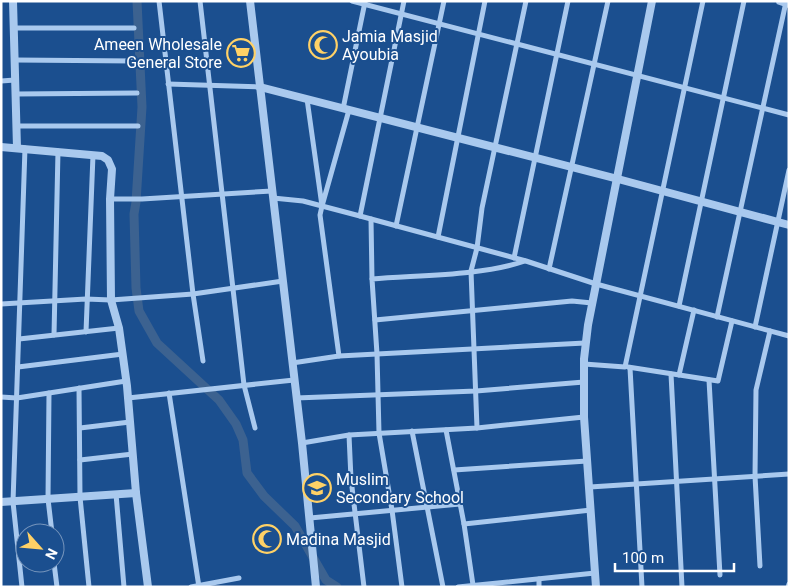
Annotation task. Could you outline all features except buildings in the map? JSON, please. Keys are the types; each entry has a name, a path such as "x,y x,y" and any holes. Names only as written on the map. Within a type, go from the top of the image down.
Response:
{"street":[{"path":"13,1 17,126 21,148 20,303 13,502 22,587"},
{"path":"159,1 181,196 203,361"},
{"path":"200,1 244,385 254,428"},
{"path":"250,1 302,442 316,585"},
{"path":"352,1 789,115"},
{"path":"360,216 404,1"},
{"path":"396,226 444,1"},
{"path":"438,237 485,1"},
{"path":"477,428 472,271 494,147 526,1"},
{"path":"514,258 568,1"},
{"path":"549,268 608,1"},
{"path":"596,587 584,417 585,343 652,1"},
{"path":"642,587 628,367 640,295 664,192 704,1"},
{"path":"679,306 744,1"},
{"path":"717,316 785,2"},
{"path":"339,356 320,214 346,109 364,3"},
{"path":"14,28 134,28"},
{"path":"15,60 135,61"},
{"path":"1,81 15,80"},
{"path":"168,84 260,87 789,225"},
{"path":"16,94 137,93"},
{"path":"307,99 322,206"},
{"path":"17,126 138,126"},
{"path":"1,147 102,156 108,160 112,169 110,199 111,300 119,328 123,354 136,493 148,587"},
{"path":"54,335 58,151"},
{"path":"86,332 93,155"},
{"path":"754,327 789,170"},
{"path":"110,199 142,199 222,193 272,194 526,261 596,284 789,336"},
{"path":"371,219 379,433 402,587"},
{"path":"372,279 472,271 515,265 526,261"},
{"path":"1,304 86,299 111,300 193,294 282,281"},
{"path":"375,320 572,301 592,304"},
{"path":"679,375 694,310"},
{"path":"584,364 628,367 718,381 732,321"},
{"path":"18,340 119,328"},
{"path":"760,566 755,476 756,390 770,331"},
{"path":"292,363 339,356 585,343"},
{"path":"18,367 123,354"},
{"path":"671,374 682,587"},
{"path":"128,398 294,380"},
{"path":"709,380 720,575"},
{"path":"1,397 16,398 126,381"},
{"path":"296,398 378,396 584,382"},
{"path":"79,388 80,497 90,587"},
{"path":"49,393 48,499 51,523"},
{"path":"169,393 199,586"},
{"path":"302,442 349,435 477,428 584,417"},
{"path":"80,428 130,422"},
{"path":"446,430 464,524 473,585"},
{"path":"412,431 443,587"},
{"path":"349,435 351,479 364,587"},
{"path":"80,460 133,454"},
{"path":"454,470 587,461"},
{"path":"590,487 789,474"},
{"path":"1,502 136,493"},
{"path":"116,494 124,587"},
{"path":"310,518 460,504"},
{"path":"464,524 591,510"},
{"path":"55,573 57,587"},
{"path":"458,587 504,584 595,573"},
{"path":"191,587 239,578"},
{"path":"539,579 539,587"}],"waterway":[{"path":"137,1 142,107 134,214 136,288 139,311 157,343 219,400 236,424 243,440 247,473 264,496 295,526 326,580 337,587"}],"place":[{"name":"Jamia Masjid Ayoubia","path":"323,45"},
{"name":"Ameen Wholesale General Store","path":"241,53"},
{"name":"Muslim Secondary School","path":"317,488"},
{"name":"Madina Masjid","path":"267,539"}]}
